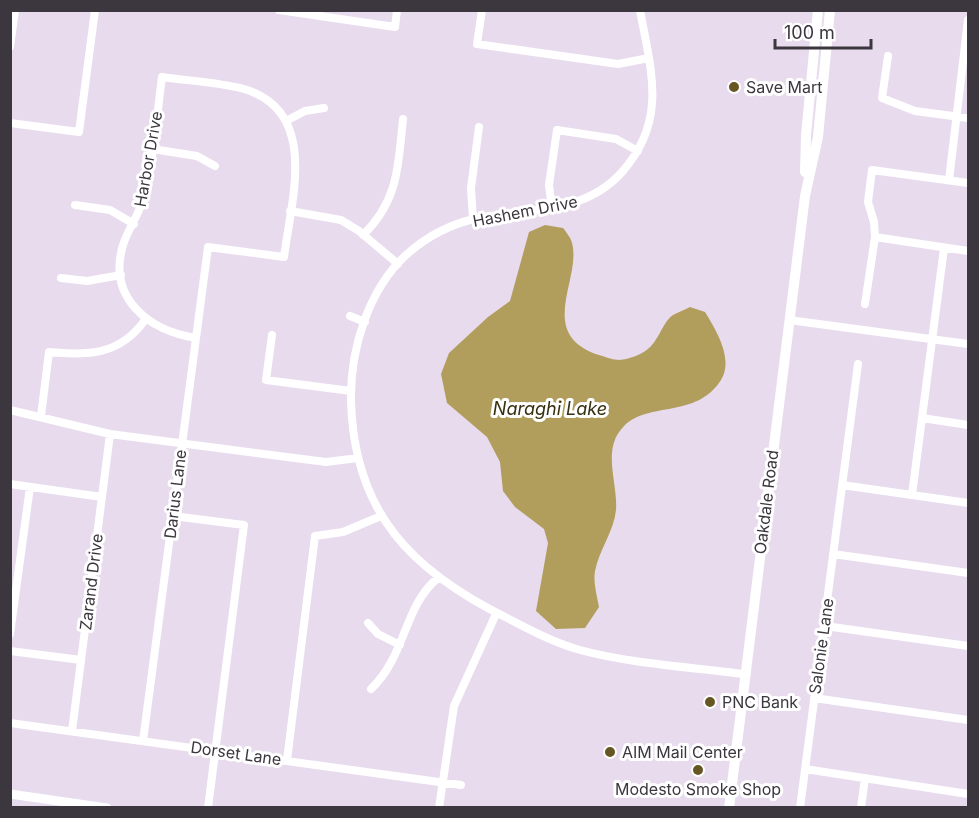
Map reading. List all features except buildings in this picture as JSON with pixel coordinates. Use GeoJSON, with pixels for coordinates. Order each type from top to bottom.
{"type":"FeatureCollection","features":[{"type":"Feature","properties":{"kind":"main road","name":"Oakdale Road"},"geometry":{"type":"LineString","coordinates":[[805,196],[806,135],[818,10]]}},
{"type":"Feature","properties":{"kind":"main road","name":"Oakdale Road"},"geometry":{"type":"LineString","coordinates":[[729,807],[743,674],[805,196],[818,137],[830,10]]}},
{"type":"Feature","properties":{"kind":"main road"},"geometry":{"type":"LineString","coordinates":[[812,64],[818,78],[815,113],[818,137]]}},
{"type":"Feature","properties":{"kind":"street"},"geometry":{"type":"LineString","coordinates":[[10,47],[15,10]]}},
{"type":"Feature","properties":{"kind":"street"},"geometry":{"type":"LineString","coordinates":[[10,123],[79,132],[95,10]]}},
{"type":"Feature","properties":{"kind":"street"},"geometry":{"type":"LineString","coordinates":[[279,10],[312,13],[394,27],[396,10]]}},
{"type":"Feature","properties":{"kind":"street"},"geometry":{"type":"LineString","coordinates":[[482,10],[477,44],[618,64],[649,58]]}},
{"type":"Feature","properties":{"kind":"street","name":"Hashem Drive"},"geometry":{"type":"LineString","coordinates":[[640,10],[654,80],[654,103],[650,124],[638,151],[607,187],[584,200],[552,209],[473,219],[434,235],[398,264],[377,293],[365,322],[355,357],[351,391],[352,427],[366,485],[391,532],[438,578],[460,594],[542,636],[580,650],[743,674]]}},
{"type":"Feature","properties":{"kind":"street"},"geometry":{"type":"LineString","coordinates":[[949,180],[969,20]]}},
{"type":"Feature","properties":{"kind":"street"},"geometry":{"type":"LineString","coordinates":[[888,56],[882,99],[915,111],[969,117]]}},
{"type":"Feature","properties":{"kind":"street","name":"Harbor Drive"},"geometry":{"type":"LineString","coordinates":[[145,320],[132,304],[121,275],[123,246],[143,201],[162,77],[245,90],[264,99],[286,121]]}},
{"type":"Feature","properties":{"kind":"street"},"geometry":{"type":"LineString","coordinates":[[324,108],[305,111],[286,121],[296,153],[290,211],[341,220],[398,264]]}},
{"type":"Feature","properties":{"kind":"street"},"geometry":{"type":"LineString","coordinates":[[363,235],[382,214],[391,197],[397,174],[403,119]]}},
{"type":"Feature","properties":{"kind":"street"},"geometry":{"type":"LineString","coordinates":[[473,219],[471,188],[478,127]]}},
{"type":"Feature","properties":{"kind":"street"},"geometry":{"type":"LineString","coordinates":[[552,209],[549,185],[557,130],[616,139],[638,151]]}},
{"type":"Feature","properties":{"kind":"street"},"geometry":{"type":"LineString","coordinates":[[152,149],[197,156],[215,166]]}},
{"type":"Feature","properties":{"kind":"street"},"geometry":{"type":"LineString","coordinates":[[865,304],[875,237],[874,222],[868,202],[872,170],[969,183]]}},
{"type":"Feature","properties":{"kind":"street"},"geometry":{"type":"LineString","coordinates":[[75,205],[110,210],[134,224]]}},
{"type":"Feature","properties":{"kind":"street","name":"Darius Lane"},"geometry":{"type":"LineString","coordinates":[[144,741],[208,247],[284,257],[290,211]]}},
{"type":"Feature","properties":{"kind":"street"},"geometry":{"type":"LineString","coordinates":[[875,237],[969,251]]}},
{"type":"Feature","properties":{"kind":"street"},"geometry":{"type":"LineString","coordinates":[[912,495],[944,248]]}},
{"type":"Feature","properties":{"kind":"street"},"geometry":{"type":"LineString","coordinates":[[61,278],[87,281],[121,275]]}},
{"type":"Feature","properties":{"kind":"street"},"geometry":{"type":"LineString","coordinates":[[350,316],[365,322]]}},
{"type":"Feature","properties":{"kind":"street"},"geometry":{"type":"LineString","coordinates":[[41,416],[49,352],[81,355],[102,352],[122,344],[145,320],[166,332],[196,338]]}},
{"type":"Feature","properties":{"kind":"street"},"geometry":{"type":"LineString","coordinates":[[789,320],[969,344]]}},
{"type":"Feature","properties":{"kind":"street"},"geometry":{"type":"LineString","coordinates":[[272,335],[266,380],[351,391]]}},
{"type":"Feature","properties":{"kind":"street","name":"Salonie Lane"},"geometry":{"type":"LineString","coordinates":[[800,807],[858,364]]}},
{"type":"Feature","properties":{"kind":"street"},"geometry":{"type":"LineString","coordinates":[[10,410],[110,434],[326,462],[358,458]]}},
{"type":"Feature","properties":{"kind":"street"},"geometry":{"type":"LineString","coordinates":[[922,418],[969,425]]}},
{"type":"Feature","properties":{"kind":"street","name":"Zarand Drive"},"geometry":{"type":"LineString","coordinates":[[72,731],[110,434]]}},
{"type":"Feature","properties":{"kind":"street"},"geometry":{"type":"LineString","coordinates":[[10,484],[102,497]]}},
{"type":"Feature","properties":{"kind":"street"},"geometry":{"type":"LineString","coordinates":[[842,485],[969,503]]}},
{"type":"Feature","properties":{"kind":"street"},"geometry":{"type":"LineString","coordinates":[[10,634],[30,487]]}},
{"type":"Feature","properties":{"kind":"street"},"geometry":{"type":"LineString","coordinates":[[172,516],[244,525],[208,807]]}},
{"type":"Feature","properties":{"kind":"street"},"geometry":{"type":"LineString","coordinates":[[287,760],[315,536],[349,530],[381,516]]}},
{"type":"Feature","properties":{"kind":"street"},"geometry":{"type":"LineString","coordinates":[[10,552],[21,554]]}},
{"type":"Feature","properties":{"kind":"street"},"geometry":{"type":"LineString","coordinates":[[833,554],[969,573]]}},
{"type":"Feature","properties":{"kind":"street"},"geometry":{"type":"LineString","coordinates":[[371,689],[386,675],[420,597],[438,578]]}},
{"type":"Feature","properties":{"kind":"street"},"geometry":{"type":"LineString","coordinates":[[440,807],[454,706],[496,614]]}},
{"type":"Feature","properties":{"kind":"street"},"geometry":{"type":"LineString","coordinates":[[368,622],[378,634],[400,645]]}},
{"type":"Feature","properties":{"kind":"street"},"geometry":{"type":"LineString","coordinates":[[825,626],[969,646]]}},
{"type":"Feature","properties":{"kind":"street"},"geometry":{"type":"LineString","coordinates":[[10,651],[81,660]]}},
{"type":"Feature","properties":{"kind":"street"},"geometry":{"type":"LineString","coordinates":[[814,698],[969,720]]}},
{"type":"Feature","properties":{"kind":"street","name":"Dorset Lane"},"geometry":{"type":"LineString","coordinates":[[10,723],[461,785]]}},
{"type":"Feature","properties":{"kind":"street"},"geometry":{"type":"LineString","coordinates":[[805,769],[969,794]]}},
{"type":"Feature","properties":{"kind":"street"},"geometry":{"type":"LineString","coordinates":[[861,807],[865,778]]}},
{"type":"Feature","properties":{"kind":"street"},"geometry":{"type":"LineString","coordinates":[[10,794],[107,807]]}},
{"type":"Feature","properties":{"kind":"water","name":"Naraghi Lake"},"geometry":{"type":"Polygon","coordinates":[[[545,225],[563,228],[571,241],[573,257],[565,305],[565,320],[569,334],[580,346],[610,359],[622,360],[638,355],[650,347],[673,315],[690,307],[705,312],[722,345],[726,363],[721,380],[711,392],[699,400],[634,418],[617,435],[612,455],[616,499],[615,518],[595,571],[599,607],[585,628],[556,629],[536,611],[548,543],[544,529],[515,507],[503,491],[500,462],[487,437],[447,403],[441,374],[449,353],[488,317],[510,301],[529,232],[545,225]]]}},
{"type":"Feature","properties":{"kind":"place","name":"Save Mart"},"geometry":{"type":"Point","coordinates":[734,87]}},
{"type":"Feature","properties":{"kind":"place","name":"PNC Bank"},"geometry":{"type":"Point","coordinates":[710,702]}},
{"type":"Feature","properties":{"kind":"place","name":"AIM Mail Center"},"geometry":{"type":"Point","coordinates":[610,752]}},
{"type":"Feature","properties":{"kind":"place","name":"Modesto Smoke Shop"},"geometry":{"type":"Point","coordinates":[698,770]}}]}
